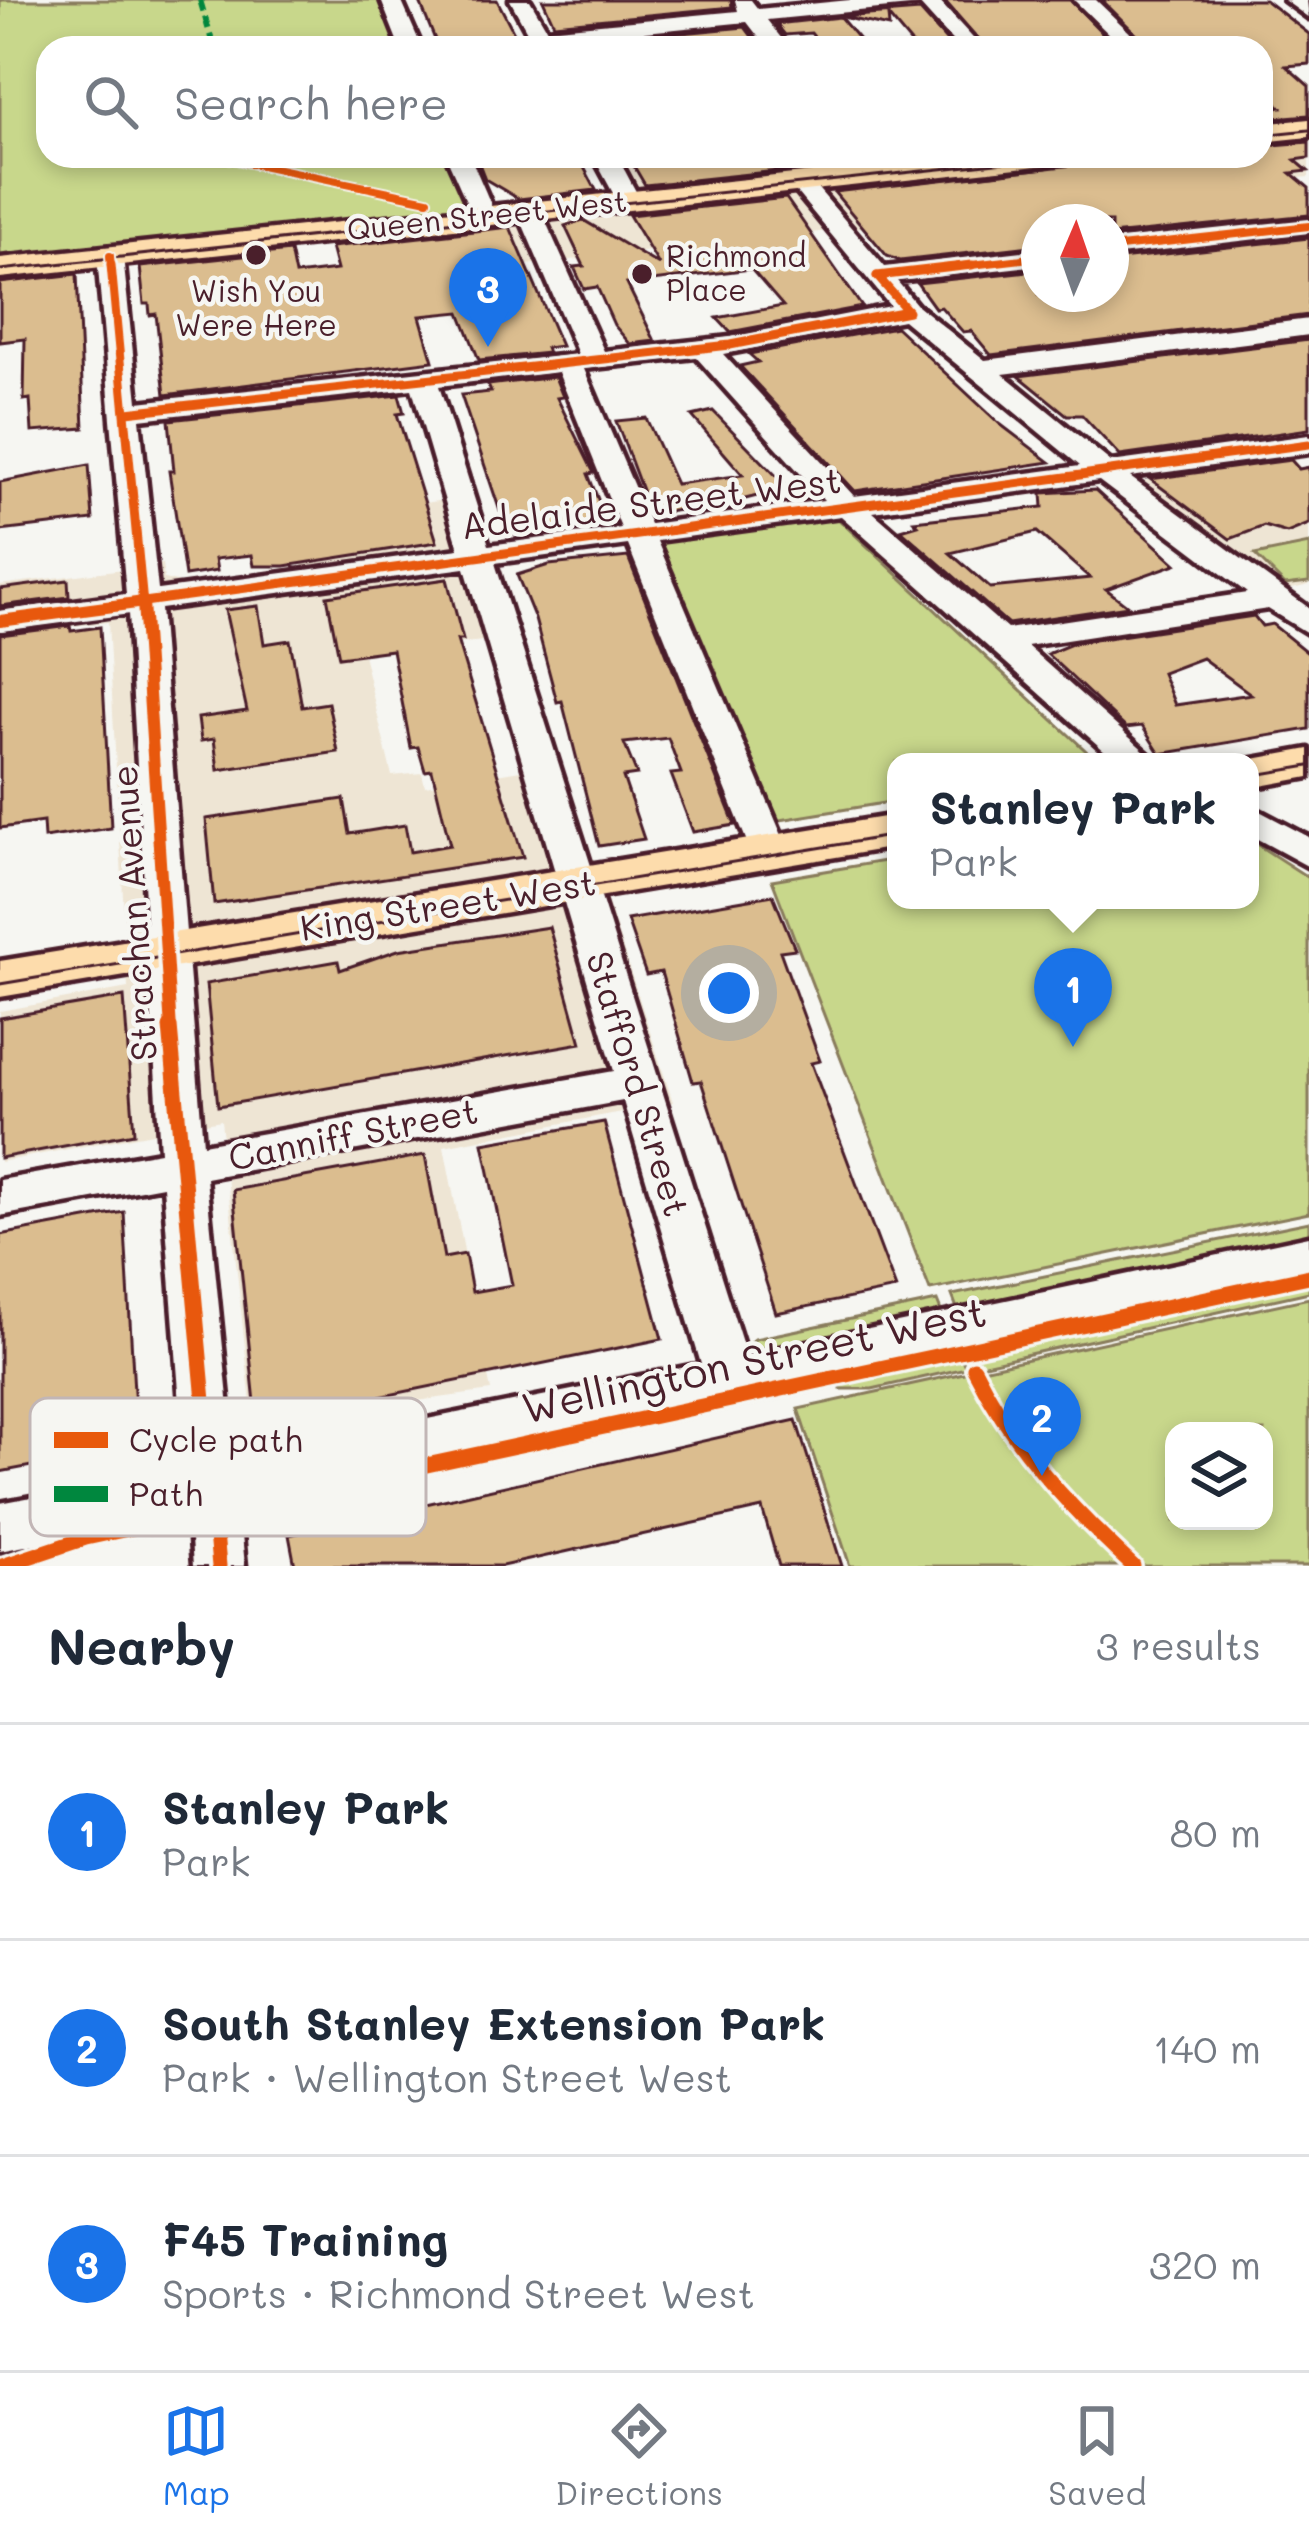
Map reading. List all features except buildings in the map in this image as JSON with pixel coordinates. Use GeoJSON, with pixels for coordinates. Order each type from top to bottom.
{"type":"FeatureCollection","features":[{"type":"Feature","properties":{"kind":"main road"},"geometry":{"type":"LineString","coordinates":[[1273,132],[1309,128]]}},
{"type":"Feature","properties":{"kind":"main road","name":"Queen Street West"},"geometry":{"type":"LineString","coordinates":[[0,268],[800,182],[855,168]]}},
{"type":"Feature","properties":{"kind":"main road"},"geometry":{"type":"LineString","coordinates":[[1259,771],[1309,763]]}},
{"type":"Feature","properties":{"kind":"main road","name":"King Street West"},"geometry":{"type":"LineString","coordinates":[[0,979],[887,832]]}},
{"type":"Feature","properties":{"kind":"street"},"geometry":{"type":"LineString","coordinates":[[391,0],[406,36]]}},
{"type":"Feature","properties":{"kind":"street"},"geometry":{"type":"LineString","coordinates":[[520,0],[541,36]]}},
{"type":"Feature","properties":{"kind":"street"},"geometry":{"type":"LineString","coordinates":[[581,36],[748,9],[914,0]]}},
{"type":"Feature","properties":{"kind":"street"},"geometry":{"type":"LineString","coordinates":[[927,0],[960,36]]}},
{"type":"Feature","properties":{"kind":"street"},"geometry":{"type":"LineString","coordinates":[[1084,0],[1122,36]]}},
{"type":"Feature","properties":{"kind":"street"},"geometry":{"type":"LineString","coordinates":[[1294,0],[1309,12]]}},
{"type":"Feature","properties":{"kind":"street"},"geometry":{"type":"LineString","coordinates":[[748,9],[769,36]]}},
{"type":"Feature","properties":{"kind":"street"},"geometry":{"type":"LineString","coordinates":[[463,168],[484,216]]}},
{"type":"Feature","properties":{"kind":"street"},"geometry":{"type":"LineString","coordinates":[[611,168],[629,201]]}},
{"type":"Feature","properties":{"kind":"street"},"geometry":{"type":"LineString","coordinates":[[800,182],[908,311],[1106,472],[1309,624]]}},
{"type":"Feature","properties":{"kind":"street"},"geometry":{"type":"LineString","coordinates":[[530,211],[640,534],[770,852]]}},
{"type":"Feature","properties":{"kind":"street"},"geometry":{"type":"LineString","coordinates":[[1129,246],[1309,226]]}},
{"type":"Feature","properties":{"kind":"street","name":"Strachan Avenue"},"geometry":{"type":"LineString","coordinates":[[110,256],[143,601],[164,952],[204,1398]]}},
{"type":"Feature","properties":{"kind":"street"},"geometry":{"type":"LineString","coordinates":[[877,276],[1021,259]]}},
{"type":"Feature","properties":{"kind":"street"},"geometry":{"type":"LineString","coordinates":[[127,412],[703,348],[908,311]]}},
{"type":"Feature","properties":{"kind":"street"},"geometry":{"type":"LineString","coordinates":[[978,369],[1309,327]]}},
{"type":"Feature","properties":{"kind":"street"},"geometry":{"type":"LineString","coordinates":[[703,348],[850,507],[1129,753]]}},
{"type":"Feature","properties":{"kind":"street","name":"Stafford Street"},"geometry":{"type":"LineString","coordinates":[[422,377],[729,1378]]}},
{"type":"Feature","properties":{"kind":"street","name":"Adelaide Street West"},"geometry":{"type":"LineString","coordinates":[[0,621],[1309,444]]}},
{"type":"Feature","properties":{"kind":"street"},"geometry":{"type":"LineString","coordinates":[[1000,640],[1271,598]]}},
{"type":"Feature","properties":{"kind":"street"},"geometry":{"type":"LineString","coordinates":[[1259,823],[1309,854]]}},
{"type":"Feature","properties":{"kind":"street","name":"Canniff Street"},"geometry":{"type":"LineString","coordinates":[[0,1198],[636,1083]]}},
{"type":"Feature","properties":{"kind":"street","name":"Wellington Street West"},"geometry":{"type":"LineString","coordinates":[[426,1441],[1309,1255]]}},
{"type":"Feature","properties":{"kind":"street","name":"Wellington Street West"},"geometry":{"type":"LineString","coordinates":[[0,1527],[30,1521]]}},
{"type":"Feature","properties":{"kind":"street","name":"Strachan Avenue"},"geometry":{"type":"LineString","coordinates":[[216,1536],[219,1566]]}},
{"type":"Feature","properties":{"kind":"shaded area"},"geometry":{"type":"Polygon","coordinates":[[[1309,83],[1309,177],[1069,204],[1021,204],[1021,209],[402,279],[389,238],[648,209],[627,168],[1273,168],[1273,87],[1309,83]]]}},
{"type":"Feature","properties":{"kind":"shaded area"},"geometry":{"type":"Polygon","coordinates":[[[1291,457],[1309,477],[1309,585],[1288,590],[1144,481],[1291,457]]]}},
{"type":"Feature","properties":{"kind":"shaded area"},"geometry":{"type":"Polygon","coordinates":[[[477,495],[520,637],[363,654],[392,776],[422,773],[425,786],[562,763],[673,1102],[444,1146],[491,1391],[426,1400],[250,1398],[221,1120],[0,1162],[0,1011],[128,988],[108,622],[0,634],[0,585],[162,564],[164,579],[181,583],[302,566],[295,523],[477,495]]]}},
{"type":"Feature","properties":{"kind":"green space"},"geometry":{"type":"Polygon","coordinates":[[[0,0],[382,0],[398,36],[36,36],[36,168],[453,168],[463,202],[452,208],[0,256],[0,0]]]}},
{"type":"Feature","properties":{"kind":"green space"},"geometry":{"type":"Polygon","coordinates":[[[837,518],[1088,753],[887,753],[887,802],[768,822],[647,543],[837,518]]]}},
{"type":"Feature","properties":{"kind":"green space"},"geometry":{"type":"Polygon","coordinates":[[[1309,544],[1309,582],[1285,585],[1255,555],[1309,544]]]}},
{"type":"Feature","properties":{"kind":"green space"},"geometry":{"type":"Polygon","coordinates":[[[1259,846],[1309,878],[1309,1213],[930,1290],[772,880],[887,861],[887,909],[1259,909],[1259,846]]]}},
{"type":"Feature","properties":{"kind":"green space"},"geometry":{"type":"Polygon","coordinates":[[[1309,1222],[1309,1238],[958,1311],[952,1295],[1309,1222]]]}},
{"type":"Feature","properties":{"kind":"green space"},"geometry":{"type":"Polygon","coordinates":[[[1309,1279],[1309,1292],[980,1365],[974,1350],[1309,1279]]]}},
{"type":"Feature","properties":{"kind":"green space"},"geometry":{"type":"Polygon","coordinates":[[[1309,1298],[1309,1566],[850,1566],[798,1409],[1309,1298]]]}},
{"type":"Feature","properties":{"kind":"green space"},"geometry":{"type":"Polygon","coordinates":[[[937,1301],[943,1316],[743,1359],[740,1351],[755,1339],[937,1301]]]}},
{"type":"Feature","properties":{"kind":"green space"},"geometry":{"type":"Polygon","coordinates":[[[959,1353],[966,1368],[872,1389],[841,1389],[841,1382],[959,1353]]]}},
{"type":"Feature","properties":{"kind":"tram line"},"geometry":{"type":"LineString","coordinates":[[1273,134],[1309,130]]}},
{"type":"Feature","properties":{"kind":"tram line"},"geometry":{"type":"LineString","coordinates":[[0,270],[950,168]]}},
{"type":"Feature","properties":{"kind":"tram line"},"geometry":{"type":"LineString","coordinates":[[1259,774],[1309,766]]}},
{"type":"Feature","properties":{"kind":"tram line"},"geometry":{"type":"LineString","coordinates":[[0,984],[887,836]]}},
{"type":"Feature","properties":{"kind":"marked path"},"geometry":{"type":"LineString","coordinates":[[200,0],[210,36]]}},
{"type":"Feature","properties":{"kind":"cycle path"},"geometry":{"type":"LineString","coordinates":[[275,168],[428,200]]}},
{"type":"Feature","properties":{"kind":"cycle path"},"geometry":{"type":"LineString","coordinates":[[1129,246],[1309,226]]}},
{"type":"Feature","properties":{"kind":"cycle path"},"geometry":{"type":"LineString","coordinates":[[110,256],[150,676],[164,957],[204,1398]]}},
{"type":"Feature","properties":{"kind":"cycle path"},"geometry":{"type":"LineString","coordinates":[[877,276],[1021,259]]}},
{"type":"Feature","properties":{"kind":"cycle path"},"geometry":{"type":"LineString","coordinates":[[127,412],[730,345],[908,311],[877,276]]}},
{"type":"Feature","properties":{"kind":"cycle path"},"geometry":{"type":"LineString","coordinates":[[0,621],[1309,444]]}},
{"type":"Feature","properties":{"kind":"cycle path"},"geometry":{"type":"LineString","coordinates":[[426,1465],[1309,1276]]}},
{"type":"Feature","properties":{"kind":"cycle path"},"geometry":{"type":"LineString","coordinates":[[974,1368],[1023,1451],[1133,1566]]}},
{"type":"Feature","properties":{"kind":"cycle path"},"geometry":{"type":"LineString","coordinates":[[2,1566],[95,1536]]}},
{"type":"Feature","properties":{"kind":"cycle path"},"geometry":{"type":"LineString","coordinates":[[216,1536],[219,1566]]}},
{"type":"Feature","properties":{"kind":"place","name":"Wish You Were Here"},"geometry":{"type":"Point","coordinates":[256,255]}},
{"type":"Feature","properties":{"kind":"place","name":"Richmond Place"},"geometry":{"type":"Point","coordinates":[642,274]}},
{"type":"Feature","properties":{"kind":"place","name":"F45 Training"},"geometry":{"type":"Point","coordinates":[488,347]}},
{"type":"Feature","properties":{"kind":"place","name":"Stanley Park"},"geometry":{"type":"Point","coordinates":[1073,1047]}},
{"type":"Feature","properties":{"kind":"place","name":"South Stanley Extension Park"},"geometry":{"type":"Point","coordinates":[1042,1476]}}]}
